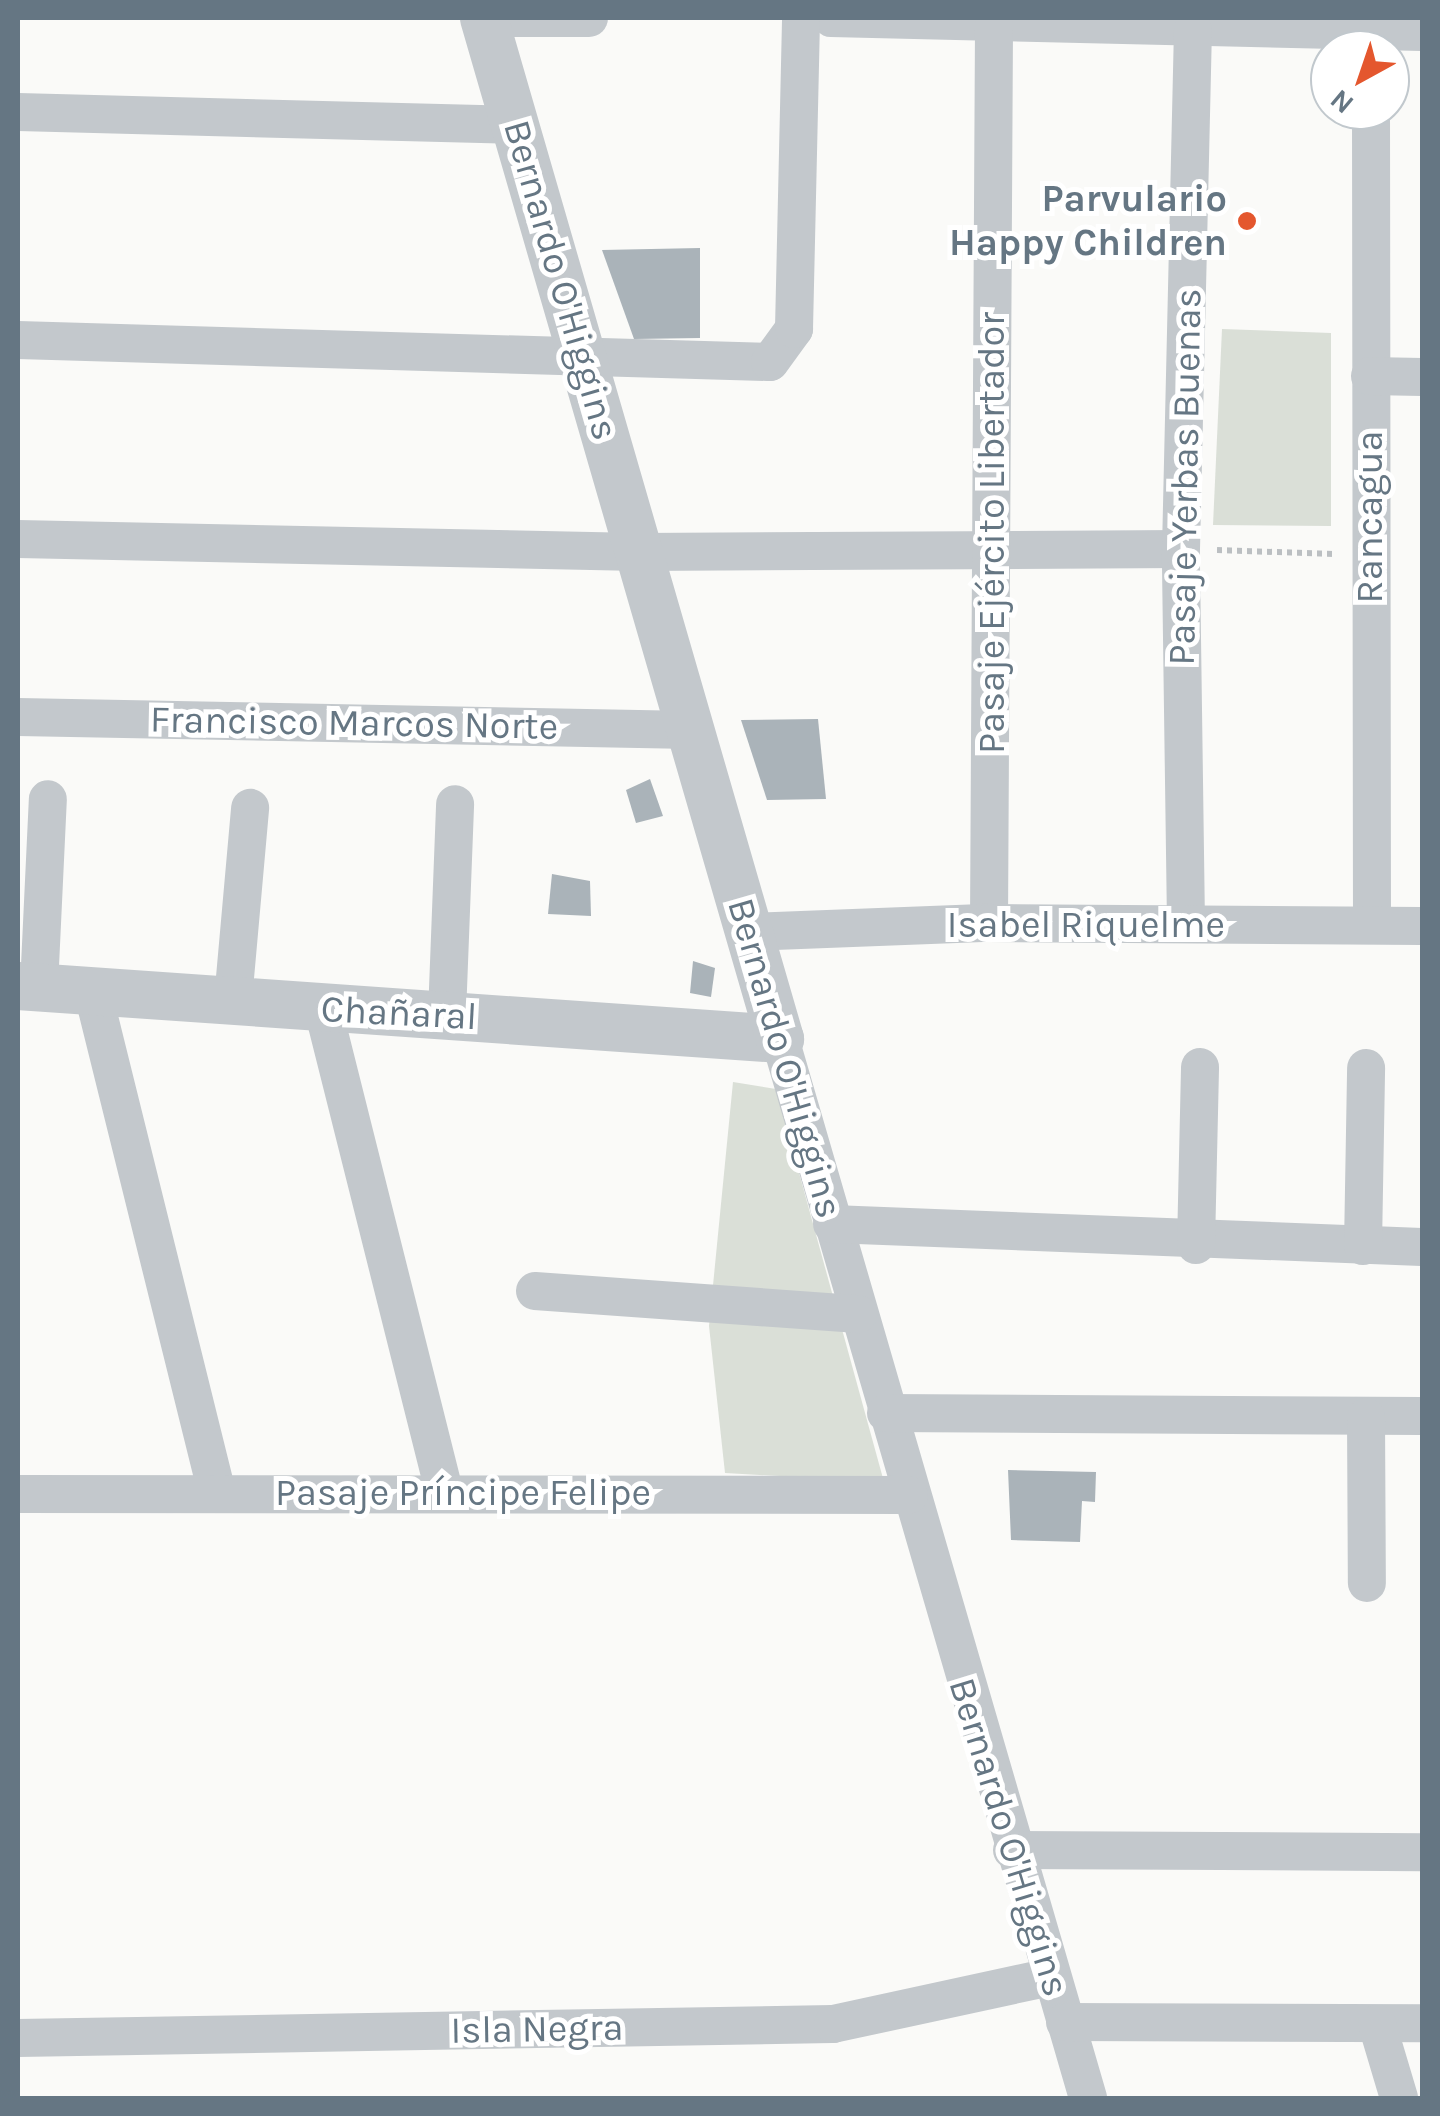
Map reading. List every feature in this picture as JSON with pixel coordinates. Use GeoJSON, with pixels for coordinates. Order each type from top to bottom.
{"type":"FeatureCollection","features":[{"type":"Feature","properties":{"kind":"street"},"geometry":{"type":"LineString","coordinates":[[484,18],[589,18]]}},
{"type":"Feature","properties":{"kind":"street","name":"Bernardo O'Higgins"},"geometry":{"type":"LineString","coordinates":[[484,18],[518,125],[1012,1850],[1088,2098]]}},
{"type":"Feature","properties":{"kind":"street"},"geometry":{"type":"LineString","coordinates":[[18,340],[770,362],[788,346],[802,18]]}},
{"type":"Feature","properties":{"kind":"street"},"geometry":{"type":"LineString","coordinates":[[831,18],[1310,37]]}},
{"type":"Feature","properties":{"kind":"street","name":"Pasaje Ejército Libertador"},"geometry":{"type":"LineString","coordinates":[[989,923],[994,24]]}},
{"type":"Feature","properties":{"kind":"street","name":"Pasaje Yerbas Buenas"},"geometry":{"type":"LineString","coordinates":[[1186,924],[1181,549],[1193,30]]}},
{"type":"Feature","properties":{"kind":"street"},"geometry":{"type":"LineString","coordinates":[[18,112],[518,125]]}},
{"type":"Feature","properties":{"kind":"street","name":"Rancagua"},"geometry":{"type":"LineString","coordinates":[[1371,130],[1372,925]]}},
{"type":"Feature","properties":{"kind":"street"},"geometry":{"type":"LineString","coordinates":[[1370,376],[1422,376]]}},
{"type":"Feature","properties":{"kind":"street"},"geometry":{"type":"LineString","coordinates":[[18,540],[639,552],[1181,549]]}},
{"type":"Feature","properties":{"kind":"street","name":"Francisco Marcos Norte"},"geometry":{"type":"LineString","coordinates":[[18,716],[691,730]]}},
{"type":"Feature","properties":{"kind":"street"},"geometry":{"type":"LineString","coordinates":[[28,986],[48,799]]}},
{"type":"Feature","properties":{"kind":"street"},"geometry":{"type":"LineString","coordinates":[[447,1015],[456,804]]}},
{"type":"Feature","properties":{"kind":"street"},"geometry":{"type":"LineString","coordinates":[[232,1000],[250,808]]}},
{"type":"Feature","properties":{"kind":"street","name":"Isabel Riquelme"},"geometry":{"type":"LineString","coordinates":[[750,932],[989,923],[1422,926]]}},
{"type":"Feature","properties":{"kind":"street","name":"Chañaral"},"geometry":{"type":"LineString","coordinates":[[28,986],[780,1039]]}},
{"type":"Feature","properties":{"kind":"street"},"geometry":{"type":"LineString","coordinates":[[92,989],[217,1492]]}},
{"type":"Feature","properties":{"kind":"street"},"geometry":{"type":"LineString","coordinates":[[323,1009],[444,1492]]}},
{"type":"Feature","properties":{"kind":"street"},"geometry":{"type":"LineString","coordinates":[[1196,1245],[1200,1068]]}},
{"type":"Feature","properties":{"kind":"street"},"geometry":{"type":"LineString","coordinates":[[1364,1246],[1366,1068]]}},
{"type":"Feature","properties":{"kind":"street"},"geometry":{"type":"LineString","coordinates":[[832,1224],[1196,1245],[1422,1247]]}},
{"type":"Feature","properties":{"kind":"street"},"geometry":{"type":"LineString","coordinates":[[535,1291],[858,1314]]}},
{"type":"Feature","properties":{"kind":"street"},"geometry":{"type":"LineString","coordinates":[[886,1413],[1422,1416]]}},
{"type":"Feature","properties":{"kind":"street"},"geometry":{"type":"LineString","coordinates":[[1366,1417],[1368,1583]]}},
{"type":"Feature","properties":{"kind":"street","name":"Pasaje Príncipe Felipe"},"geometry":{"type":"LineString","coordinates":[[18,1494],[909,1495]]}},
{"type":"Feature","properties":{"kind":"street"},"geometry":{"type":"LineString","coordinates":[[1012,1850],[1422,1852]]}},
{"type":"Feature","properties":{"kind":"street","name":"Isla Negra"},"geometry":{"type":"LineString","coordinates":[[18,2038],[833,2024],[1051,1977]]}},
{"type":"Feature","properties":{"kind":"street"},"geometry":{"type":"LineString","coordinates":[[1065,2022],[1422,2024]]}},
{"type":"Feature","properties":{"kind":"street"},"geometry":{"type":"LineString","coordinates":[[1378,2024],[1399,2098]]}},
{"type":"Feature","properties":{"kind":"path"},"geometry":{"type":"LineString","coordinates":[[1181,549],[1370,556]]}},
{"type":"Feature","properties":{"kind":"shaded area"},"geometry":{"type":"Polygon","coordinates":[[[1222,329],[1331,333],[1331,526],[1213,525],[1222,329]]]}},
{"type":"Feature","properties":{"kind":"shaded area"},"geometry":{"type":"Polygon","coordinates":[[[733,1082],[776,1089],[884,1482],[725,1473],[709,1326],[733,1082]]]}},
{"type":"Feature","properties":{"kind":"building"},"geometry":{"type":"Polygon","coordinates":[[[700,248],[700,338],[634,339],[602,250],[700,248]]]}},
{"type":"Feature","properties":{"kind":"building"},"geometry":{"type":"Polygon","coordinates":[[[818,719],[826,799],[767,800],[741,720],[818,719]]]}},
{"type":"Feature","properties":{"kind":"building"},"geometry":{"type":"Polygon","coordinates":[[[650,779],[663,816],[636,823],[626,790],[650,779]]]}},
{"type":"Feature","properties":{"kind":"building"},"geometry":{"type":"Polygon","coordinates":[[[552,874],[590,881],[591,916],[548,914],[552,874]]]}},
{"type":"Feature","properties":{"kind":"building"},"geometry":{"type":"Polygon","coordinates":[[[693,961],[715,968],[711,997],[690,993],[693,961]]]}},
{"type":"Feature","properties":{"kind":"building"},"geometry":{"type":"Polygon","coordinates":[[[1008,1470],[1096,1472],[1095,1502],[1082,1501],[1080,1542],[1011,1540],[1008,1470]]]}},
{"type":"Feature","properties":{"kind":"place","name":"Parvulario Happy Children"},"geometry":{"type":"Point","coordinates":[1247,221]}}]}
